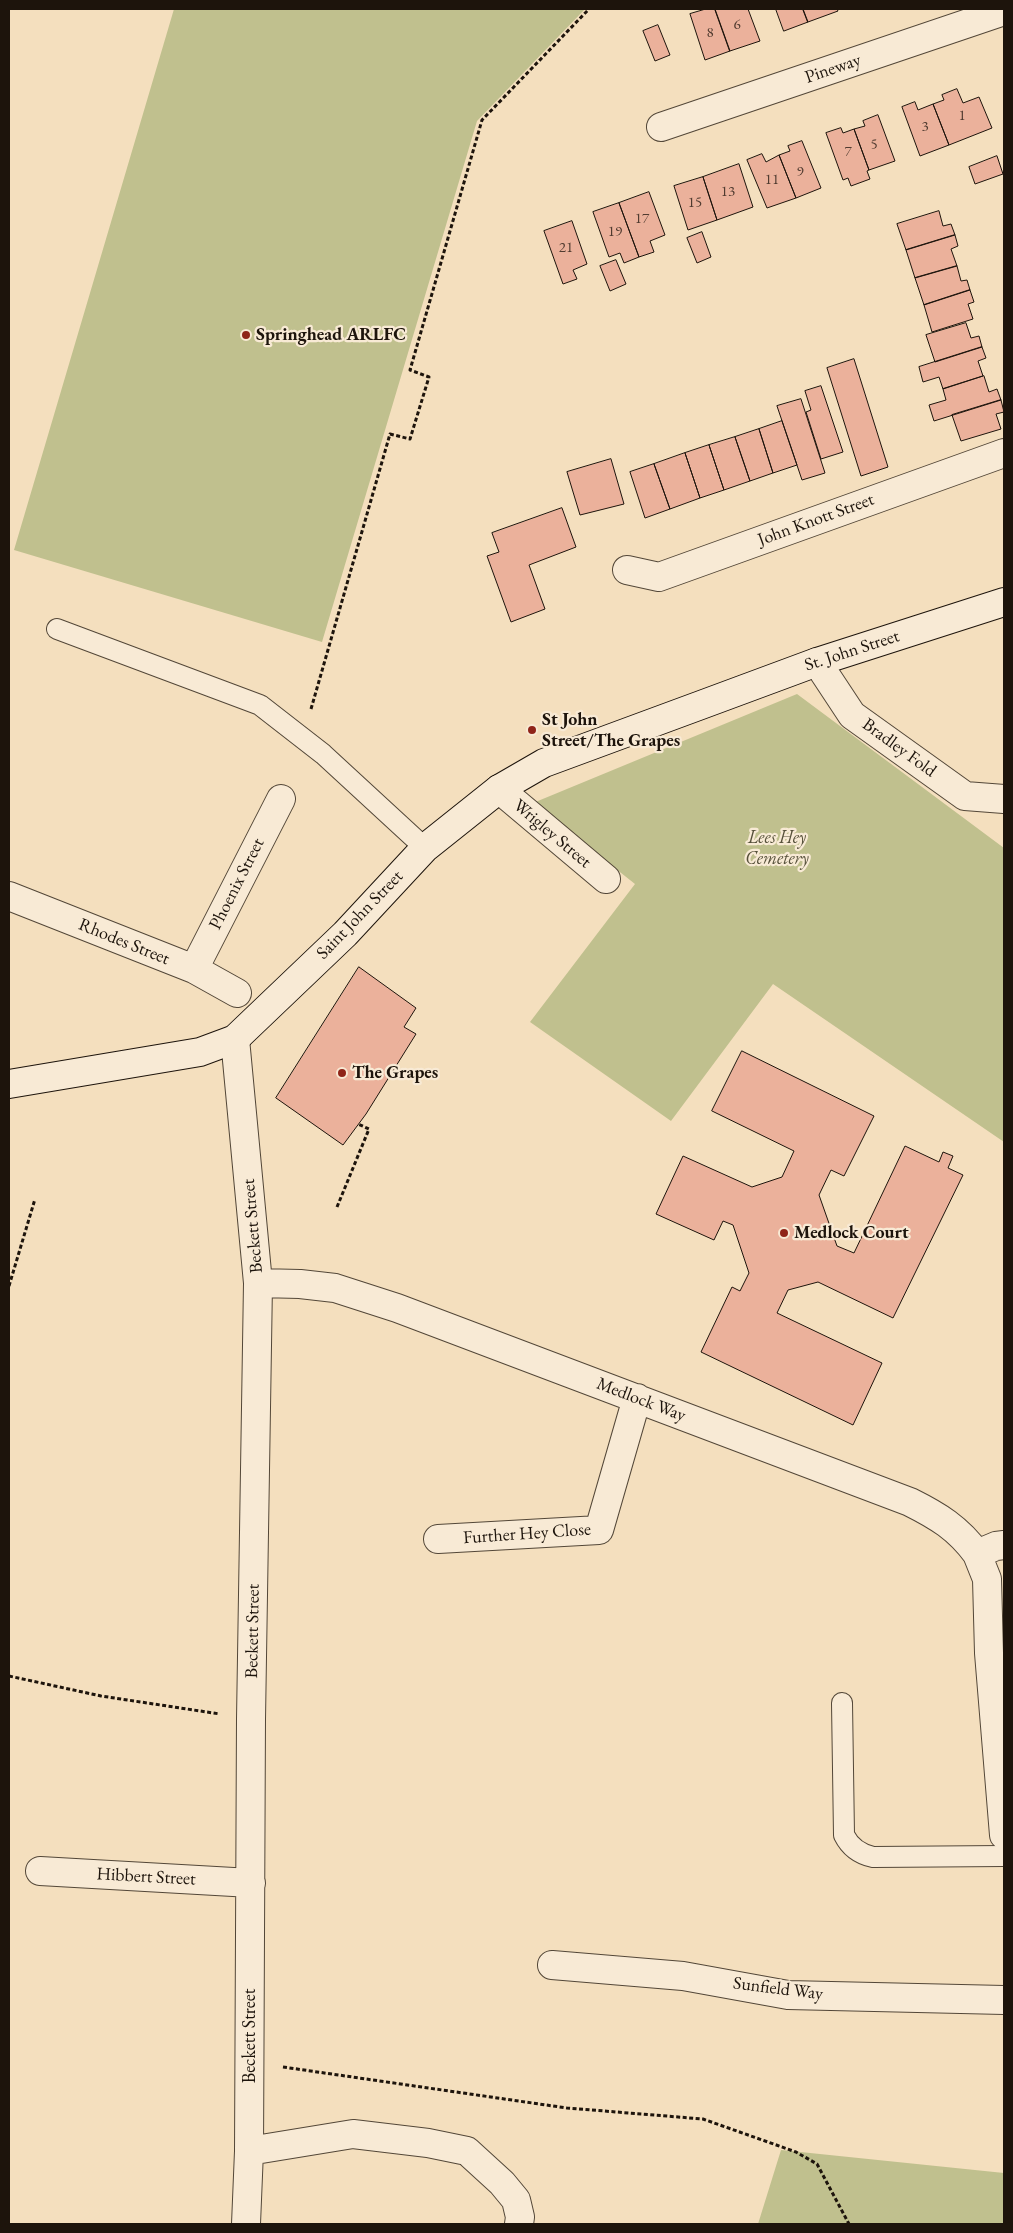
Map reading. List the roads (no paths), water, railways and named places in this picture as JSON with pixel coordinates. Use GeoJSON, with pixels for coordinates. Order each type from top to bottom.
{"type":"FeatureCollection","features":[{"type":"Feature","properties":{"kind":"street","name":"Pineway"},"geometry":{"type":"LineString","coordinates":[[661,127],[1004,11]]}},
{"type":"Feature","properties":{"kind":"street","name":"John Knott Street"},"geometry":{"type":"LineString","coordinates":[[627,570],[659,577],[1004,453]]}},
{"type":"Feature","properties":{"kind":"street","name":"St. John Street"},"geometry":{"type":"LineString","coordinates":[[701,705],[817,662],[1004,602]]}},
{"type":"Feature","properties":{"kind":"street","name":"Bradley Fold"},"geometry":{"type":"LineString","coordinates":[[817,662],[852,715],[860,721],[965,796],[1004,799]]}},
{"type":"Feature","properties":{"kind":"street","name":"Saint John Street"},"geometry":{"type":"LineString","coordinates":[[9,1084],[200,1052],[235,1039],[345,934],[425,848],[499,789],[544,764],[701,705]]}},
{"type":"Feature","properties":{"kind":"street","name":"Wrigley Street"},"geometry":{"type":"LineString","coordinates":[[499,789],[606,879]]}},
{"type":"Feature","properties":{"kind":"street","name":"Phoenix Street"},"geometry":{"type":"LineString","coordinates":[[194,969],[281,799]]}},
{"type":"Feature","properties":{"kind":"street","name":"Rhodes Street"},"geometry":{"type":"LineString","coordinates":[[9,896],[194,969],[237,993]]}},
{"type":"Feature","properties":{"kind":"street","name":"Beckett Street"},"geometry":{"type":"LineString","coordinates":[[235,1039],[258,1283],[251,1718],[250,2151],[246,2224]]}},
{"type":"Feature","properties":{"kind":"street"},"geometry":{"type":"LineString","coordinates":[[9,1079],[9,1084]]}},
{"type":"Feature","properties":{"kind":"street","name":"Medlock Way"},"geometry":{"type":"LineString","coordinates":[[258,1283],[300,1284],[335,1288],[397,1308],[910,1502],[944,1520],[964,1537],[977,1554],[987,1579],[989,1654],[1004,1836]]}},
{"type":"Feature","properties":{"kind":"street","name":"Further Hey Close"},"geometry":{"type":"LineString","coordinates":[[438,1539],[599,1530],[637,1398]]}},
{"type":"Feature","properties":{"kind":"street"},"geometry":{"type":"LineString","coordinates":[[977,1554],[996,1546],[1004,1545]]}},
{"type":"Feature","properties":{"kind":"street","name":"Hibbert Street"},"geometry":{"type":"LineString","coordinates":[[40,1872],[252,1883]]}},
{"type":"Feature","properties":{"kind":"street","name":"Sunfield Way"},"geometry":{"type":"LineString","coordinates":[[552,1965],[683,1976],[788,1995],[1004,2000]]}},
{"type":"Feature","properties":{"kind":"street"},"geometry":{"type":"LineString","coordinates":[[250,2151],[353,2134],[428,2142],[468,2151],[502,2183],[516,2200],[520,2217],[519,2224]]}},
{"type":"Feature","properties":{"kind":"lane"},"geometry":{"type":"LineString","coordinates":[[57,629],[260,705],[302,738],[425,848]]}},
{"type":"Feature","properties":{"kind":"lane"},"geometry":{"type":"LineString","coordinates":[[842,1703],[844,1835],[852,1848],[866,1856],[873,1857],[1004,1856]]}},
{"type":"Feature","properties":{"kind":"place","name":"Springhead ARLFC"},"geometry":{"type":"Point","coordinates":[246,335]}},
{"type":"Feature","properties":{"kind":"place","name":"St John Street/The Grapes"},"geometry":{"type":"Point","coordinates":[532,730]}},
{"type":"Feature","properties":{"kind":"place","name":"The Grapes"},"geometry":{"type":"Point","coordinates":[342,1073]}},
{"type":"Feature","properties":{"kind":"place","name":"Medlock Court"},"geometry":{"type":"Point","coordinates":[784,1233]}},
{"type":"Feature","properties":{"kind":"park label","name":"Lees Hey Cemetery"},"geometry":{"type":"Point","coordinates":[777,848]}}]}
